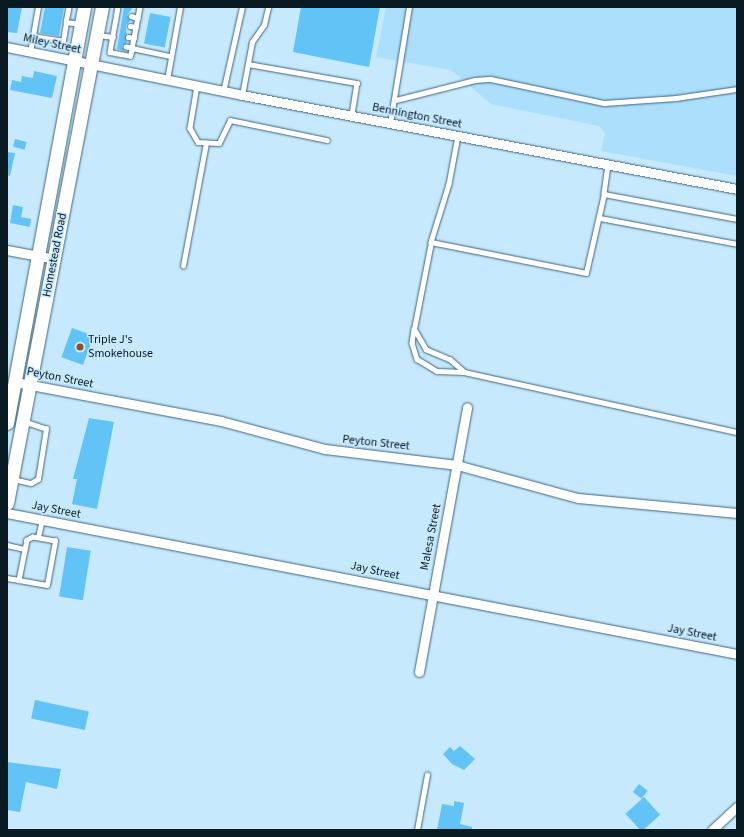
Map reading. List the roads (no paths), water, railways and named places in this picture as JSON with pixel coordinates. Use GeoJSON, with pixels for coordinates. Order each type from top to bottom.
{"type":"FeatureCollection","features":[{"type":"Feature","properties":{"kind":"main road","name":"Homestead Road"},"geometry":{"type":"LineString","coordinates":[[7,423],[84,7]]}},
{"type":"Feature","properties":{"kind":"main road","name":"Homestead Road"},"geometry":{"type":"LineString","coordinates":[[7,503],[12,479],[11,456],[22,422],[30,385],[102,7]]}},
{"type":"Feature","properties":{"kind":"street","name":"Miley Street"},"geometry":{"type":"LineString","coordinates":[[7,47],[92,65]]}},
{"type":"Feature","properties":{"kind":"street","name":"Bennington Street"},"geometry":{"type":"LineString","coordinates":[[92,65],[223,92],[737,189]]}},
{"type":"Feature","properties":{"kind":"street"},"geometry":{"type":"LineString","coordinates":[[7,250],[55,259]]}},
{"type":"Feature","properties":{"kind":"street","name":"Peyton Street"},"geometry":{"type":"LineString","coordinates":[[15,382],[221,422],[325,449],[457,465],[578,498],[737,513]]}},
{"type":"Feature","properties":{"kind":"street","name":"Malesa Street"},"geometry":{"type":"LineString","coordinates":[[418,672],[467,407]]}},
{"type":"Feature","properties":{"kind":"street","name":"Jay Street"},"geometry":{"type":"LineString","coordinates":[[7,512],[737,654]]}},
{"type":"Feature","properties":{"kind":"street"},"geometry":{"type":"LineString","coordinates":[[712,830],[737,807]]}},
{"type":"Feature","properties":{"kind":"lane"},"geometry":{"type":"LineString","coordinates":[[30,52],[38,7]]}},
{"type":"Feature","properties":{"kind":"lane"},"geometry":{"type":"LineString","coordinates":[[33,36],[63,41],[68,7]]}},
{"type":"Feature","properties":{"kind":"lane"},"geometry":{"type":"LineString","coordinates":[[118,7],[110,52],[130,56],[140,7]]}},
{"type":"Feature","properties":{"kind":"lane"},"geometry":{"type":"LineString","coordinates":[[167,80],[170,56],[180,7]]}},
{"type":"Feature","properties":{"kind":"lane"},"geometry":{"type":"LineString","coordinates":[[223,92],[242,7]]}},
{"type":"Feature","properties":{"kind":"lane"},"geometry":{"type":"LineString","coordinates":[[242,95],[252,42],[264,25],[268,7]]}},
{"type":"Feature","properties":{"kind":"lane"},"geometry":{"type":"LineString","coordinates":[[390,123],[396,100],[395,78],[409,7]]}},
{"type":"Feature","properties":{"kind":"lane"},"geometry":{"type":"LineString","coordinates":[[117,14],[123,15]]}},
{"type":"Feature","properties":{"kind":"lane"},"geometry":{"type":"LineString","coordinates":[[132,16],[138,18]]}},
{"type":"Feature","properties":{"kind":"lane"},"geometry":{"type":"LineString","coordinates":[[66,22],[81,25]]}},
{"type":"Feature","properties":{"kind":"lane"},"geometry":{"type":"LineString","coordinates":[[115,24],[121,25]]}},
{"type":"Feature","properties":{"kind":"lane"},"geometry":{"type":"LineString","coordinates":[[130,26],[136,27]]}},
{"type":"Feature","properties":{"kind":"lane"},"geometry":{"type":"LineString","coordinates":[[97,35],[119,35]]}},
{"type":"Feature","properties":{"kind":"lane"},"geometry":{"type":"LineString","coordinates":[[128,37],[134,38]]}},
{"type":"Feature","properties":{"kind":"lane"},"geometry":{"type":"LineString","coordinates":[[111,44],[117,45]]}},
{"type":"Feature","properties":{"kind":"lane"},"geometry":{"type":"LineString","coordinates":[[126,47],[170,56]]}},
{"type":"Feature","properties":{"kind":"lane"},"geometry":{"type":"LineString","coordinates":[[248,64],[357,83],[352,116]]}},
{"type":"Feature","properties":{"kind":"lane"},"geometry":{"type":"LineString","coordinates":[[396,100],[475,80],[491,79],[604,103],[676,98],[737,89]]}},
{"type":"Feature","properties":{"kind":"lane"},"geometry":{"type":"LineString","coordinates":[[197,86],[190,128],[193,137],[206,143],[219,143],[230,120],[327,140]]}},
{"type":"Feature","properties":{"kind":"lane"},"geometry":{"type":"LineString","coordinates":[[458,136],[449,184],[431,242],[414,329],[412,348],[428,368],[447,374],[464,372],[737,432]]}},
{"type":"Feature","properties":{"kind":"lane"},"geometry":{"type":"LineString","coordinates":[[183,266],[206,143]]}},
{"type":"Feature","properties":{"kind":"lane"},"geometry":{"type":"LineString","coordinates":[[431,242],[586,273],[600,218],[608,164]]}},
{"type":"Feature","properties":{"kind":"lane"},"geometry":{"type":"LineString","coordinates":[[604,194],[737,219]]}},
{"type":"Feature","properties":{"kind":"lane"},"geometry":{"type":"LineString","coordinates":[[600,218],[737,244]]}},
{"type":"Feature","properties":{"kind":"lane"},"geometry":{"type":"LineString","coordinates":[[414,329],[426,350],[450,360],[464,372]]}},
{"type":"Feature","properties":{"kind":"lane"},"geometry":{"type":"LineString","coordinates":[[12,479],[35,482],[41,464],[46,429],[22,422]]}},
{"type":"Feature","properties":{"kind":"lane"},"geometry":{"type":"LineString","coordinates":[[38,537],[42,519]]}},
{"type":"Feature","properties":{"kind":"lane"},"geometry":{"type":"LineString","coordinates":[[7,578],[47,585],[55,540],[38,537],[27,540],[19,580]]}},
{"type":"Feature","properties":{"kind":"lane"},"geometry":{"type":"LineString","coordinates":[[7,545],[25,549]]}},
{"type":"Feature","properties":{"kind":"lane"},"geometry":{"type":"LineString","coordinates":[[417,830],[427,775]]}},
{"type":"Feature","properties":{"kind":"place","name":"Triple J's Smokehouse"},"geometry":{"type":"Point","coordinates":[80,347]}}]}
